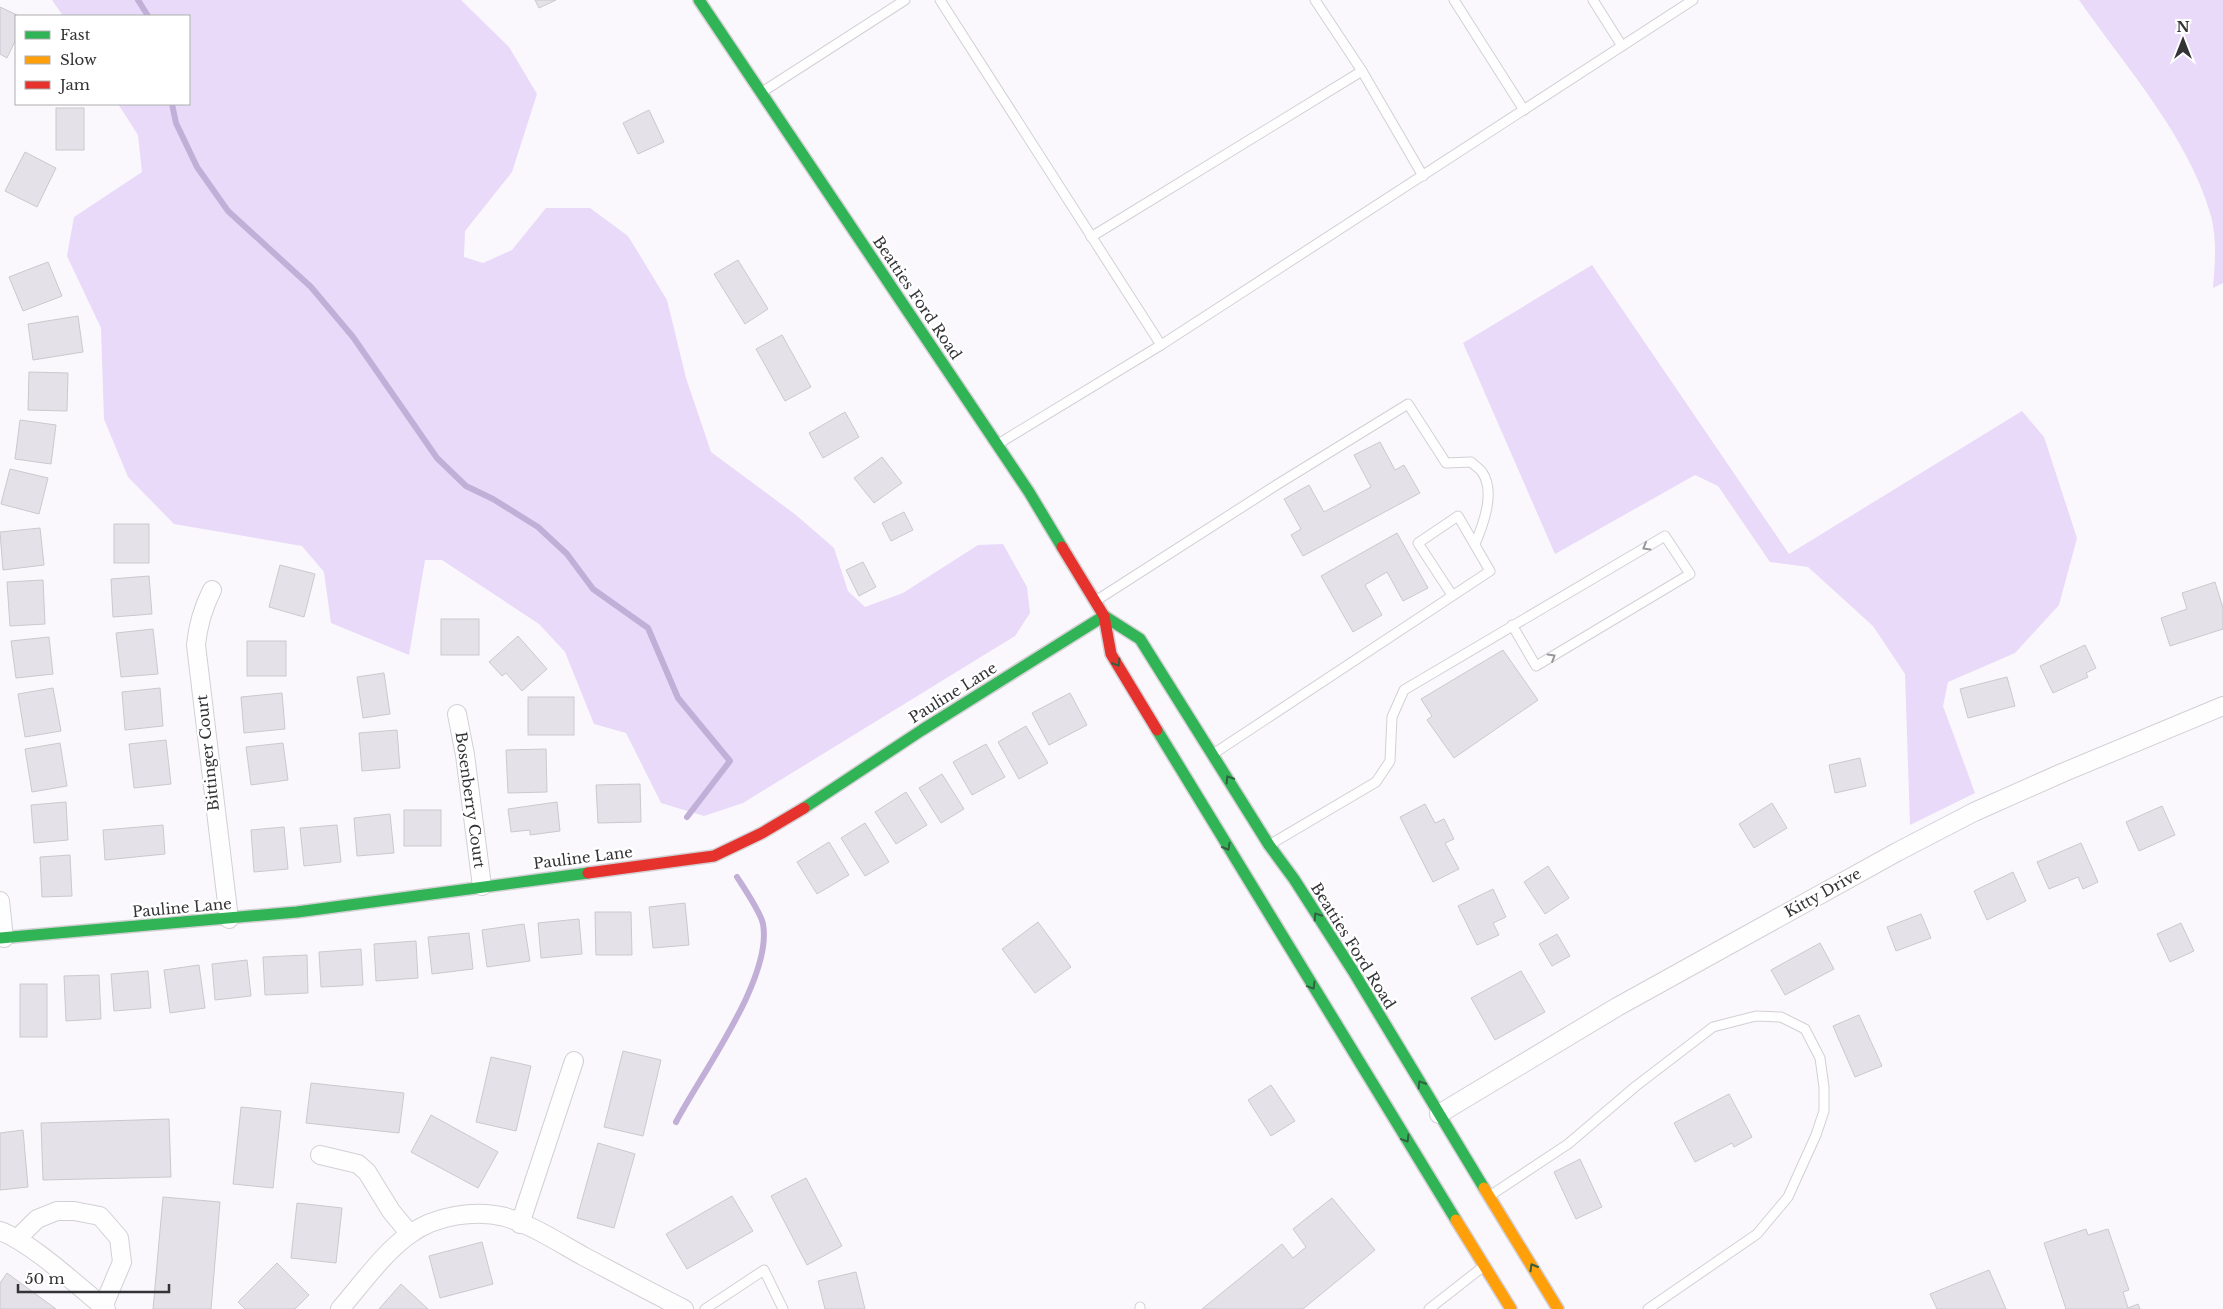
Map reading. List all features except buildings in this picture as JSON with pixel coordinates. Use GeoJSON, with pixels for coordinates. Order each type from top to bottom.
{"type":"FeatureCollection","features":[{"type":"Feature","properties":{"kind":"main road","name":"Beatties Ford Road"},"geometry":{"type":"LineString","coordinates":[[699,0],[998,444],[1104,616],[1111,654],[1339,1031],[1511,1309]]}},
{"type":"Feature","properties":{"kind":"main road","name":"Beatties Ford Road"},"geometry":{"type":"LineString","coordinates":[[1104,616],[1140,639],[1269,845],[1294,879],[1353,971],[1558,1309]]}},
{"type":"Feature","properties":{"kind":"main road","name":"Pauline Lane"},"geometry":{"type":"LineString","coordinates":[[2,938],[229,919],[714,856],[744,844],[1104,616]]}},
{"type":"Feature","properties":{"kind":"street","name":"Bittinger Court"},"geometry":{"type":"LineString","coordinates":[[212,590],[202,609],[196,645],[229,919]]}},
{"type":"Feature","properties":{"kind":"street","name":"Kitty Drive"},"geometry":{"type":"LineString","coordinates":[[1439,1114],[1618,1008],[1957,821],[2062,773],[2223,706]]}},
{"type":"Feature","properties":{"kind":"street","name":"Bosenberry Court"},"geometry":{"type":"LineString","coordinates":[[458,714],[482,886]]}},
{"type":"Feature","properties":{"kind":"street"},"geometry":{"type":"LineString","coordinates":[[0,901],[2,938]]}},
{"type":"Feature","properties":{"kind":"street"},"geometry":{"type":"LineString","coordinates":[[520,1224],[574,1061]]}},
{"type":"Feature","properties":{"kind":"street"},"geometry":{"type":"LineString","coordinates":[[320,1155],[358,1164],[367,1172],[391,1210],[410,1234]]}},
{"type":"Feature","properties":{"kind":"street"},"geometry":{"type":"LineString","coordinates":[[0,1231],[16,1239],[105,1308],[122,1262],[119,1238],[100,1216],[74,1211],[57,1211],[37,1219],[16,1239]]}},
{"type":"Feature","properties":{"kind":"street"},"geometry":{"type":"LineString","coordinates":[[340,1309],[393,1248],[410,1234],[432,1223],[456,1216],[480,1214],[505,1217],[541,1233],[684,1309]]}},
{"type":"Feature","properties":{"kind":"lane"},"geometry":{"type":"LineString","coordinates":[[761,93],[905,0]]}},
{"type":"Feature","properties":{"kind":"lane"},"geometry":{"type":"LineString","coordinates":[[940,0],[1161,345]]}},
{"type":"Feature","properties":{"kind":"lane"},"geometry":{"type":"LineString","coordinates":[[1315,0],[1362,71],[1423,176]]}},
{"type":"Feature","properties":{"kind":"lane"},"geometry":{"type":"LineString","coordinates":[[1454,0],[1524,110]]}},
{"type":"Feature","properties":{"kind":"lane"},"geometry":{"type":"LineString","coordinates":[[1593,0],[1622,46]]}},
{"type":"Feature","properties":{"kind":"lane"},"geometry":{"type":"LineString","coordinates":[[998,444],[1161,345],[1693,0]]}},
{"type":"Feature","properties":{"kind":"lane"},"geometry":{"type":"LineString","coordinates":[[1091,237],[1362,71]]}},
{"type":"Feature","properties":{"kind":"lane"},"geometry":{"type":"LineString","coordinates":[[1095,601],[1278,484],[1408,404],[1446,463],[1471,462],[1483,474],[1487,491],[1486,516],[1475,544]]}},
{"type":"Feature","properties":{"kind":"lane"},"geometry":{"type":"LineString","coordinates":[[1213,754],[1490,571],[1458,516],[1418,543],[1452,595]]}},
{"type":"Feature","properties":{"kind":"lane"},"geometry":{"type":"LineString","coordinates":[[1269,845],[1376,782],[1390,761],[1392,717],[1404,690],[1512,625],[1664,536],[1690,574],[1536,666],[1512,625]]}},
{"type":"Feature","properties":{"kind":"lane"},"geometry":{"type":"LineString","coordinates":[[1490,1195],[1568,1144],[1636,1086],[1713,1027],[1756,1016],[1781,1017],[1805,1029],[1820,1058],[1824,1087],[1824,1111],[1816,1135],[1788,1197],[1757,1234],[1648,1309]]}},
{"type":"Feature","properties":{"kind":"lane"},"geometry":{"type":"LineString","coordinates":[[1429,1309],[1484,1266]]}},
{"type":"Feature","properties":{"kind":"lane"},"geometry":{"type":"LineString","coordinates":[[706,1309],[764,1270],[783,1309]]}},
{"type":"Feature","properties":{"kind":"shaded area"},"geometry":{"type":"Polygon","coordinates":[[[52,0],[461,0],[509,47],[537,94],[512,172],[465,231],[464,257],[483,263],[512,250],[546,208],[590,208],[628,236],[667,300],[686,378],[711,452],[796,515],[834,548],[848,591],[865,607],[903,593],[978,545],[1003,544],[1027,587],[1030,613],[1015,636],[743,803],[704,816],[661,803],[626,733],[594,724],[565,652],[539,624],[442,560],[425,560],[409,655],[331,623],[324,572],[302,546],[174,524],[128,477],[104,419],[101,328],[67,256],[74,217],[142,172],[138,135],[119,105],[190,105],[190,15],[62,15],[52,0]]]}},
{"type":"Feature","properties":{"kind":"shaded area"},"geometry":{"type":"Polygon","coordinates":[[[2079,0],[2223,0],[2223,283],[2213,288],[2215,243],[2211,216],[2188,158],[2154,103],[2079,0]]]}},
{"type":"Feature","properties":{"kind":"shaded area"},"geometry":{"type":"Polygon","coordinates":[[[1592,265],[1789,554],[2022,411],[2044,437],[2077,538],[2059,605],[2015,653],[1948,682],[1943,706],[1975,793],[1910,825],[1905,674],[1873,626],[1808,567],[1770,562],[1718,486],[1695,475],[1555,554],[1463,343],[1592,265]]]}},
{"type":"Feature","properties":{"kind":"waterway"},"geometry":{"type":"LineString","coordinates":[[138,0],[147,15]]}},
{"type":"Feature","properties":{"kind":"waterway"},"geometry":{"type":"LineString","coordinates":[[172,105],[176,123],[197,167],[228,211],[311,287],[353,337],[437,458],[466,486],[493,499],[538,527],[567,554],[593,589],[648,628],[678,698],[730,761],[687,817]]}},
{"type":"Feature","properties":{"kind":"waterway"},"geometry":{"type":"LineString","coordinates":[[676,1122],[733,1025],[757,971],[763,946],[762,919],[737,877]]}},
{"type":"Feature","properties":{"kind":"traffic: fast"},"geometry":{"type":"LineString","coordinates":[[699,0],[1029,492],[1062,547]]}},
{"type":"Feature","properties":{"kind":"traffic: fast"},"geometry":{"type":"LineString","coordinates":[[1104,616],[1140,639],[1269,845],[1294,879],[1353,971],[1484,1188]]}},
{"type":"Feature","properties":{"kind":"traffic: fast"},"geometry":{"type":"LineString","coordinates":[[804,808],[922,730],[1104,616]]}},
{"type":"Feature","properties":{"kind":"traffic: fast"},"geometry":{"type":"LineString","coordinates":[[1157,730],[1456,1220]]}},
{"type":"Feature","properties":{"kind":"traffic: fast"},"geometry":{"type":"LineString","coordinates":[[0,938],[297,912],[588,873]]}},
{"type":"Feature","properties":{"kind":"traffic: slow"},"geometry":{"type":"LineString","coordinates":[[1484,1188],[1558,1309]]}},
{"type":"Feature","properties":{"kind":"traffic: slow"},"geometry":{"type":"LineString","coordinates":[[1456,1220],[1511,1309]]}},
{"type":"Feature","properties":{"kind":"traffic: jam"},"geometry":{"type":"LineString","coordinates":[[1062,547],[1104,616],[1111,654],[1157,730]]}},
{"type":"Feature","properties":{"kind":"traffic: jam"},"geometry":{"type":"LineString","coordinates":[[588,873],[714,856],[762,833],[804,808]]}}]}
